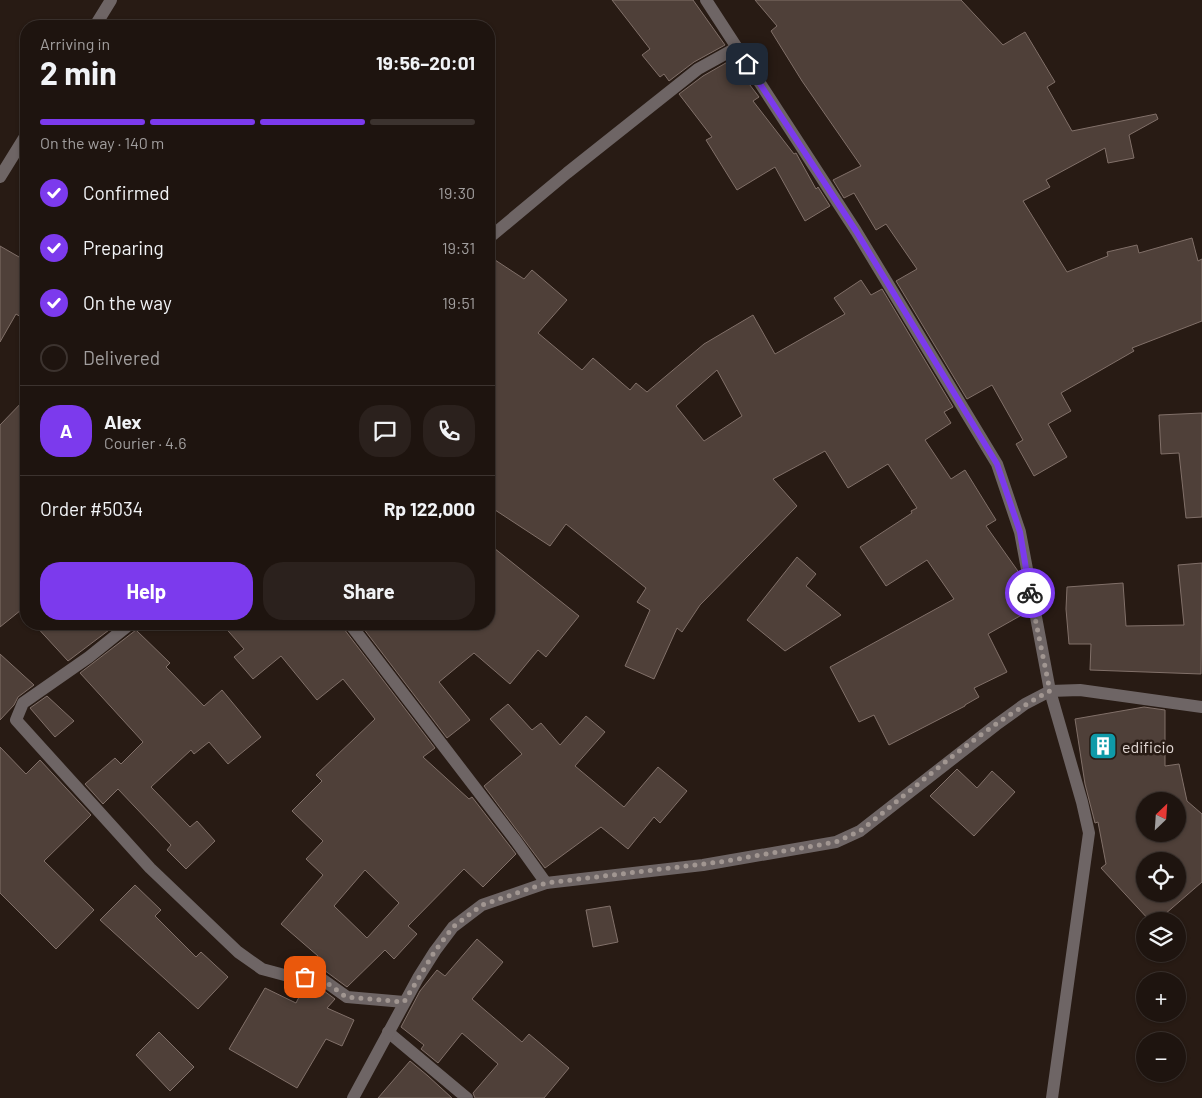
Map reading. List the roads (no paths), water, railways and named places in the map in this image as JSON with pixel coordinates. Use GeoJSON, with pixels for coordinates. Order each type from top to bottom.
{"type":"FeatureCollection","features":[{"type":"Feature","properties":{"kind":"street"},"geometry":{"type":"LineString","coordinates":[[99,20],[111,0]]}},
{"type":"Feature","properties":{"kind":"street"},"geometry":{"type":"LineString","coordinates":[[706,0],[856,231],[997,464],[1020,532],[1050,691],[1089,833],[1052,1098]]}},
{"type":"Feature","properties":{"kind":"street"},"geometry":{"type":"LineString","coordinates":[[495,233],[698,69],[736,48]]}},
{"type":"Feature","properties":{"kind":"street"},"geometry":{"type":"LineString","coordinates":[[0,177],[20,145]]}},
{"type":"Feature","properties":{"kind":"street"},"geometry":{"type":"LineString","coordinates":[[122,630],[23,703],[16,720],[150,868],[238,952],[262,969],[292,977],[318,976],[346,997],[404,1002]]}},
{"type":"Feature","properties":{"kind":"street"},"geometry":{"type":"LineString","coordinates":[[355,630],[546,883]]}},
{"type":"Feature","properties":{"kind":"street"},"geometry":{"type":"LineString","coordinates":[[353,1098],[404,1002],[431,958],[453,927],[482,905],[546,883],[702,865],[836,842],[860,831],[996,725],[1025,704],[1050,691],[1080,690],[1202,707]]}},
{"type":"Feature","properties":{"kind":"street"},"geometry":{"type":"LineString","coordinates":[[388,1032],[467,1098]]}},
{"type":"Feature","properties":{"kind":"place","name":"edificio"},"geometry":{"type":"Point","coordinates":[1103,746]}}]}
